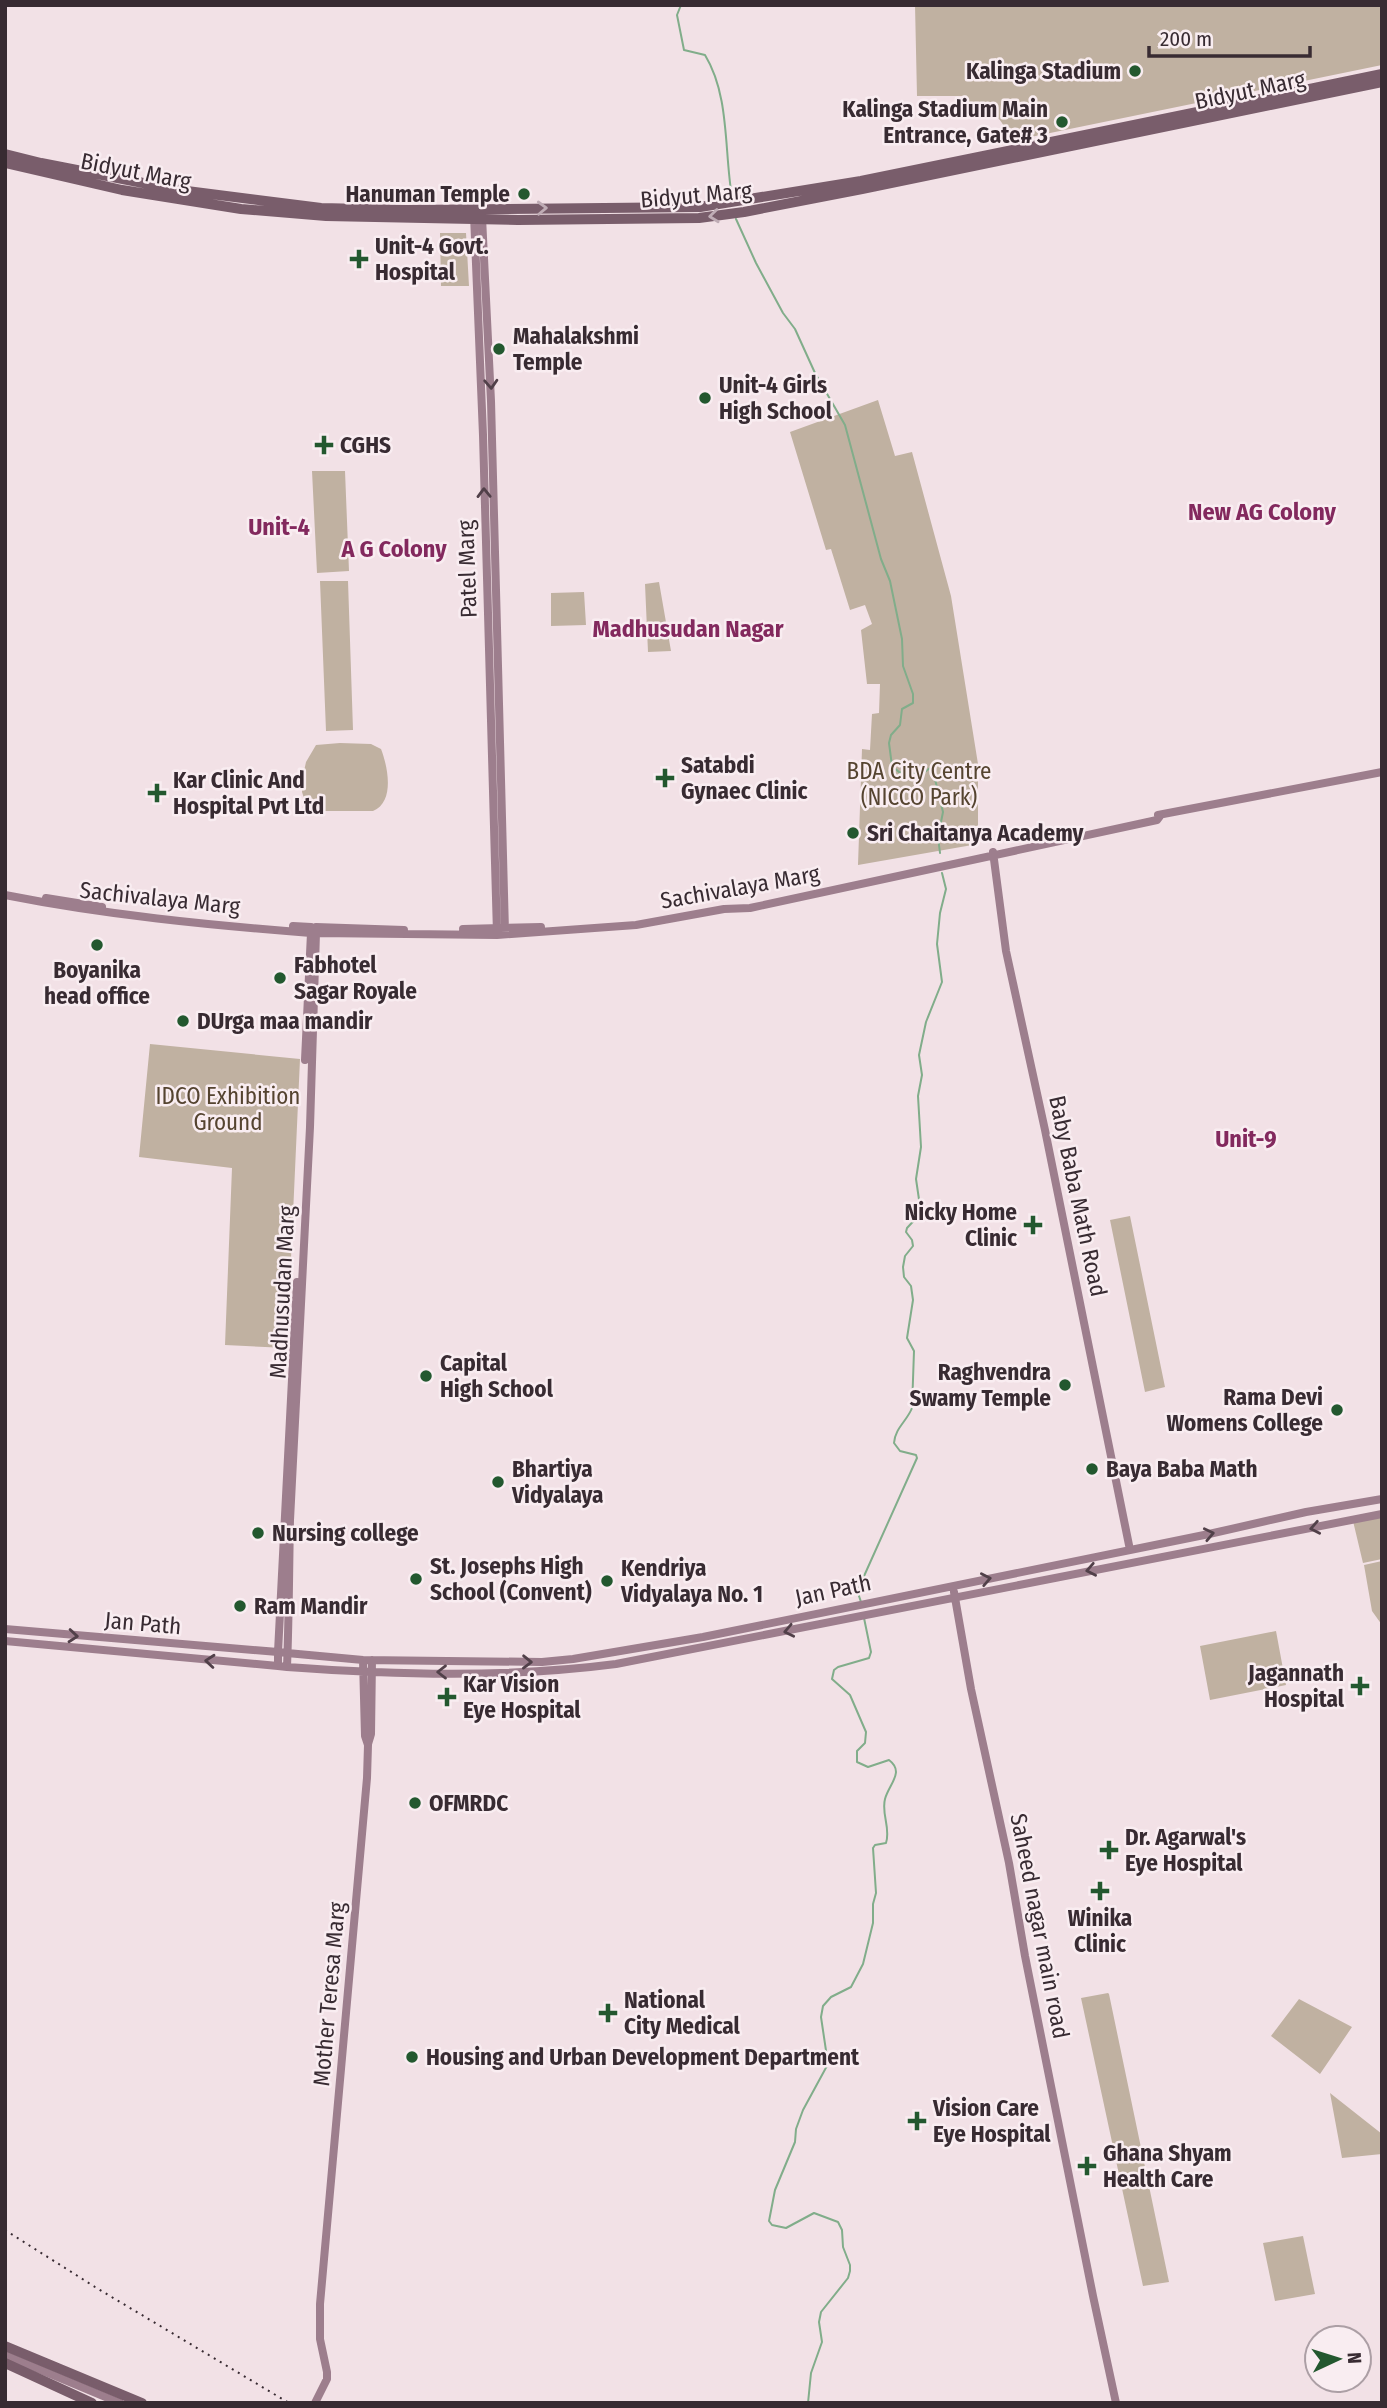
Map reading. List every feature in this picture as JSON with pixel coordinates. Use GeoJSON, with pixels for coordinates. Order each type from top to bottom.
{"type":"FeatureCollection","features":[{"type":"Feature","properties":{"kind":"main road","name":"Bidyut Marg"},"geometry":{"type":"LineString","coordinates":[[5,163],[123,185],[321,208],[478,214],[700,208],[920,169],[1382,74]]}},
{"type":"Feature","properties":{"kind":"main road","name":"Bidyut Marg"},"geometry":{"type":"LineString","coordinates":[[478,214],[518,220],[666,219],[744,212],[1382,82]]}},
{"type":"Feature","properties":{"kind":"main road","name":"Bidyut Marg"},"geometry":{"type":"LineString","coordinates":[[5,154],[123,185]]}},
{"type":"Feature","properties":{"kind":"main road","name":"Patel Marg"},"geometry":{"type":"LineString","coordinates":[[478,214],[491,401],[501,931]]}},
{"type":"Feature","properties":{"kind":"main road","name":"Sachivalaya Marg"},"geometry":{"type":"LineString","coordinates":[[5,892],[166,915],[313,930],[501,931],[596,925],[765,900],[1156,814],[1160,816],[1382,772]]}},
{"type":"Feature","properties":{"kind":"main road","name":"Baby Baba Math Road"},"geometry":{"type":"LineString","coordinates":[[993,852],[1009,962],[1130,1550]]}},
{"type":"Feature","properties":{"kind":"main road","name":"Madhusudan Marg"},"geometry":{"type":"LineString","coordinates":[[282,1667],[310,1127],[313,930]]}},
{"type":"Feature","properties":{"kind":"main road","name":"Jan Path"},"geometry":{"type":"LineString","coordinates":[[5,1629],[367,1660],[542,1662],[703,1637],[1307,1512],[1382,1499]]}},
{"type":"Feature","properties":{"kind":"main road","name":"Jan Path"},"geometry":{"type":"LineString","coordinates":[[5,1641],[368,1673],[569,1670],[716,1646],[871,1613],[1382,1514]]}},
{"type":"Feature","properties":{"kind":"main road","name":"Saheed nagar main road"},"geometry":{"type":"LineString","coordinates":[[953,1585],[971,1689],[1009,1863],[1116,2403]]}},
{"type":"Feature","properties":{"kind":"main road","name":"Mother Teresa Marg"},"geometry":{"type":"LineString","coordinates":[[315,2403],[327,2379],[320,2339],[324,2246],[332,2189],[371,1734],[367,1660]]}},
{"type":"Feature","properties":{"kind":"main road"},"geometry":{"type":"LineString","coordinates":[[5,2346],[142,2403]]}},
{"type":"Feature","properties":{"kind":"main road"},"geometry":{"type":"LineString","coordinates":[[5,2355],[120,2403]]}},
{"type":"Feature","properties":{"kind":"main road"},"geometry":{"type":"LineString","coordinates":[[5,2363],[92,2403]]}},
{"type":"Feature","properties":{"kind":"green space","name":"Kalinga Stadium"},"geometry":{"type":"Polygon","coordinates":[[[915,5],[1382,5],[1382,65],[1011,141],[996,116],[970,104],[966,96],[917,96],[915,5]]]}},
{"type":"Feature","properties":{"kind":"green space"},"geometry":{"type":"Polygon","coordinates":[[[440,233],[466,233],[469,286],[441,286],[440,233]]]}},
{"type":"Feature","properties":{"kind":"green space","name":"BDA City Centre (NICCO Park)"},"geometry":{"type":"Polygon","coordinates":[[[878,400],[895,456],[912,452],[951,596],[978,764],[978,844],[858,865],[862,749],[870,750],[872,714],[879,713],[880,684],[867,684],[861,630],[872,624],[865,605],[850,610],[831,549],[826,550],[790,432],[878,400]]]}},
{"type":"Feature","properties":{"kind":"green space"},"geometry":{"type":"Polygon","coordinates":[[[312,471],[345,471],[349,571],[317,573],[312,471]]]}},
{"type":"Feature","properties":{"kind":"green space"},"geometry":{"type":"Polygon","coordinates":[[[320,581],[348,581],[353,730],[326,731],[320,581]]]}},
{"type":"Feature","properties":{"kind":"green space"},"geometry":{"type":"Polygon","coordinates":[[[659,582],[671,651],[648,652],[645,584],[659,582]]]}},
{"type":"Feature","properties":{"kind":"green space"},"geometry":{"type":"Polygon","coordinates":[[[584,592],[586,625],[551,626],[551,593],[584,592]]]}},
{"type":"Feature","properties":{"kind":"green space"},"geometry":{"type":"Polygon","coordinates":[[[371,744],[381,749],[386,765],[387,792],[385,800],[373,811],[308,811],[302,792],[306,762],[316,745],[371,744]]]}},
{"type":"Feature","properties":{"kind":"green space","name":"IDCO Exhibition Ground"},"geometry":{"type":"Polygon","coordinates":[[[150,1044],[300,1059],[287,1348],[225,1345],[232,1168],[139,1157],[150,1044]]]}},
{"type":"Feature","properties":{"kind":"green space"},"geometry":{"type":"Polygon","coordinates":[[[1130,1216],[1165,1387],[1145,1392],[1110,1220],[1130,1216]]]}},
{"type":"Feature","properties":{"kind":"green space"},"geometry":{"type":"Polygon","coordinates":[[[1382,1514],[1382,1559],[1363,1563],[1353,1521],[1382,1514]]]}},
{"type":"Feature","properties":{"kind":"green space"},"geometry":{"type":"Polygon","coordinates":[[[1382,1561],[1382,1625],[1372,1611],[1364,1565],[1382,1561]]]}},
{"type":"Feature","properties":{"kind":"green space"},"geometry":{"type":"Polygon","coordinates":[[[1276,1631],[1286,1685],[1210,1700],[1200,1646],[1276,1631]]]}},
{"type":"Feature","properties":{"kind":"green space"},"geometry":{"type":"Polygon","coordinates":[[[1108,1993],[1169,2282],[1143,2286],[1081,1998],[1108,1993]]]}},
{"type":"Feature","properties":{"kind":"green space"},"geometry":{"type":"Polygon","coordinates":[[[1299,1999],[1352,2027],[1320,2074],[1271,2036],[1299,1999]]]}},
{"type":"Feature","properties":{"kind":"green space"},"geometry":{"type":"Polygon","coordinates":[[[1330,2093],[1382,2134],[1382,2154],[1342,2158],[1330,2093]]]}},
{"type":"Feature","properties":{"kind":"green space"},"geometry":{"type":"Polygon","coordinates":[[[1303,2236],[1315,2294],[1275,2301],[1263,2243],[1303,2236]]]}},
{"type":"Feature","properties":{"kind":"waterway"},"geometry":{"type":"LineString","coordinates":[[681,5],[677,15],[684,50],[705,55],[719,88],[732,197]]}},
{"type":"Feature","properties":{"kind":"waterway"},"geometry":{"type":"LineString","coordinates":[[736,219],[756,263],[783,313],[795,329],[815,373],[845,425],[881,559],[890,581],[902,639],[903,666],[913,694],[913,703],[902,709],[900,725],[891,735],[889,743],[892,766],[899,772],[922,774],[930,768],[933,771],[943,812],[938,837],[940,853]]}},
{"type":"Feature","properties":{"kind":"waterway"},"geometry":{"type":"LineString","coordinates":[[861,1602],[858,1593],[860,1585],[917,1458],[916,1455],[900,1451],[894,1443],[912,1408],[914,1351],[907,1338],[913,1300],[911,1286],[904,1277],[903,1267],[905,1256],[913,1246],[906,1232],[907,1228],[921,1213],[916,1179],[921,1147],[918,1096],[922,1075],[919,1055],[926,1022],[942,982],[937,944],[946,889],[942,873]]}},
{"type":"Feature","properties":{"kind":"waterway"},"geometry":{"type":"LineString","coordinates":[[808,2403],[811,2373],[822,2342],[819,2322],[821,2312],[848,2278],[850,2265],[838,2222],[814,2213],[786,2228],[772,2225],[769,2221],[775,2190],[795,2142],[796,2129],[803,2110],[828,2064],[821,2017],[823,2006],[831,1997],[851,1987],[863,1964],[873,1923],[876,1893],[873,1848],[886,1843],[887,1837],[884,1805],[896,1769],[889,1760],[868,1767],[857,1762],[857,1751],[865,1743],[866,1732],[850,1695],[832,1679],[834,1670],[838,1667],[869,1658],[871,1652],[864,1618]]}},
{"type":"Feature","properties":{"kind":"railway"},"geometry":{"type":"LineString","coordinates":[[5,2230],[289,2403]]}},
{"type":"Feature","properties":{"kind":"place","name":"Kalinga Stadium"},"geometry":{"type":"Point","coordinates":[1135,71]}},
{"type":"Feature","properties":{"kind":"place","name":"Kalinga Stadium Main Entrance, Gate# 3"},"geometry":{"type":"Point","coordinates":[1062,122]}},
{"type":"Feature","properties":{"kind":"place","name":"Hanuman Temple"},"geometry":{"type":"Point","coordinates":[524,194]}},
{"type":"Feature","properties":{"kind":"place","name":"Unit-4 Govt. Hospital"},"geometry":{"type":"Point","coordinates":[359,259]}},
{"type":"Feature","properties":{"kind":"place","name":"Mahalakshmi Temple"},"geometry":{"type":"Point","coordinates":[499,349]}},
{"type":"Feature","properties":{"kind":"place","name":"Unit-4 Girls High School"},"geometry":{"type":"Point","coordinates":[705,398]}},
{"type":"Feature","properties":{"kind":"place","name":"CGHS"},"geometry":{"type":"Point","coordinates":[324,445]}},
{"type":"Feature","properties":{"kind":"place","name":"Satabdi Gynaec Clinic"},"geometry":{"type":"Point","coordinates":[665,778]}},
{"type":"Feature","properties":{"kind":"place","name":"Kar Clinic And Hospital Pvt Ltd"},"geometry":{"type":"Point","coordinates":[157,793]}},
{"type":"Feature","properties":{"kind":"place","name":"Sri Chaitanya Academy"},"geometry":{"type":"Point","coordinates":[853,833]}},
{"type":"Feature","properties":{"kind":"place","name":"Boyanika head office"},"geometry":{"type":"Point","coordinates":[97,945]}},
{"type":"Feature","properties":{"kind":"place","name":"Fabhotel Sagar Royale"},"geometry":{"type":"Point","coordinates":[280,978]}},
{"type":"Feature","properties":{"kind":"place","name":"DUrga maa mandir"},"geometry":{"type":"Point","coordinates":[183,1021]}},
{"type":"Feature","properties":{"kind":"place","name":"Nicky Home Clinic"},"geometry":{"type":"Point","coordinates":[1033,1225]}},
{"type":"Feature","properties":{"kind":"place","name":"Capital High School"},"geometry":{"type":"Point","coordinates":[426,1376]}},
{"type":"Feature","properties":{"kind":"place","name":"Raghvendra Swamy Temple"},"geometry":{"type":"Point","coordinates":[1065,1385]}},
{"type":"Feature","properties":{"kind":"place","name":"Rama Devi Womens College"},"geometry":{"type":"Point","coordinates":[1337,1410]}},
{"type":"Feature","properties":{"kind":"place","name":"Baya Baba Math"},"geometry":{"type":"Point","coordinates":[1092,1469]}},
{"type":"Feature","properties":{"kind":"place","name":"Bhartiya Vidyalaya"},"geometry":{"type":"Point","coordinates":[498,1482]}},
{"type":"Feature","properties":{"kind":"place","name":"Nursing college"},"geometry":{"type":"Point","coordinates":[258,1533]}},
{"type":"Feature","properties":{"kind":"place","name":"St. Josephs High School (Convent)"},"geometry":{"type":"Point","coordinates":[416,1579]}},
{"type":"Feature","properties":{"kind":"place","name":"Kendriya Vidyalaya No. 1"},"geometry":{"type":"Point","coordinates":[607,1581]}},
{"type":"Feature","properties":{"kind":"place","name":"Ram Mandir"},"geometry":{"type":"Point","coordinates":[240,1606]}},
{"type":"Feature","properties":{"kind":"place","name":"Jagannath Hospital"},"geometry":{"type":"Point","coordinates":[1360,1686]}},
{"type":"Feature","properties":{"kind":"place","name":"Kar Vision Eye Hospital"},"geometry":{"type":"Point","coordinates":[447,1697]}},
{"type":"Feature","properties":{"kind":"place","name":"OFMRDC"},"geometry":{"type":"Point","coordinates":[415,1803]}},
{"type":"Feature","properties":{"kind":"place","name":"Dr. Agarwal's Eye Hospital"},"geometry":{"type":"Point","coordinates":[1109,1850]}},
{"type":"Feature","properties":{"kind":"place","name":"Winika Clinic"},"geometry":{"type":"Point","coordinates":[1100,1891]}},
{"type":"Feature","properties":{"kind":"place","name":"National City Medical"},"geometry":{"type":"Point","coordinates":[608,2013]}},
{"type":"Feature","properties":{"kind":"place","name":"Housing and Urban Development Department"},"geometry":{"type":"Point","coordinates":[412,2057]}},
{"type":"Feature","properties":{"kind":"place","name":"Vision Care Eye Hospital"},"geometry":{"type":"Point","coordinates":[917,2121]}},
{"type":"Feature","properties":{"kind":"place","name":"Ghana Shyam Health Care"},"geometry":{"type":"Point","coordinates":[1087,2166]}},
{"type":"Feature","properties":{"kind":"district","name":"New AG Colony"},"geometry":{"type":"Point","coordinates":[1262,512]}},
{"type":"Feature","properties":{"kind":"district","name":"Unit-4"},"geometry":{"type":"Point","coordinates":[279,527]}},
{"type":"Feature","properties":{"kind":"district","name":"A G Colony"},"geometry":{"type":"Point","coordinates":[394,549]}},
{"type":"Feature","properties":{"kind":"district","name":"Madhusudan Nagar"},"geometry":{"type":"Point","coordinates":[688,629]}},
{"type":"Feature","properties":{"kind":"district","name":"Unit-9"},"geometry":{"type":"Point","coordinates":[1246,1139]}}]}
